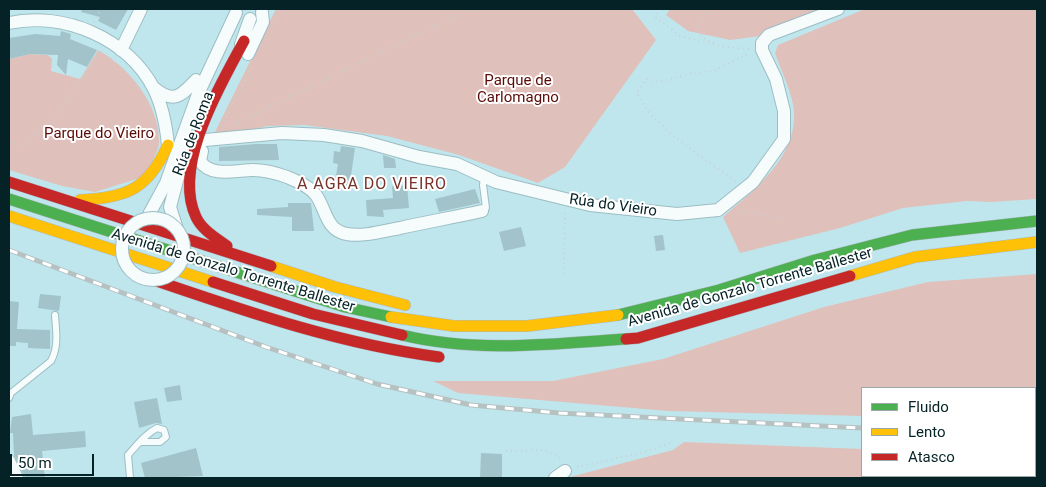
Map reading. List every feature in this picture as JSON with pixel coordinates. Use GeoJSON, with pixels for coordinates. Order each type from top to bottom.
{"type":"FeatureCollection","features":[{"type":"Feature","properties":{"kind":"highway"},"geometry":{"type":"LineString","coordinates":[[242,256],[206,231],[191,204],[188,183],[190,170],[204,125],[244,41]]}},
{"type":"Feature","properties":{"kind":"highway"},"geometry":{"type":"LineString","coordinates":[[68,201],[98,200],[126,196],[142,186],[178,145]]}},
{"type":"Feature","properties":{"kind":"highway"},"geometry":{"type":"LineString","coordinates":[[9,182],[335,287],[420,309],[527,326]]}},
{"type":"Feature","properties":{"kind":"highway","name":"Avenida de Gonzalo Torrente Ballester"},"geometry":{"type":"LineString","coordinates":[[9,199],[346,307],[392,317],[454,326],[527,326],[611,317],[719,290],[815,260],[912,236],[1037,221]]}},
{"type":"Feature","properties":{"kind":"highway","name":"Avenida de Gonzalo Torrente Ballester"},"geometry":{"type":"LineString","coordinates":[[9,216],[313,314],[417,339],[472,345],[535,345],[638,338],[915,257],[1037,242]]}},
{"type":"Feature","properties":{"kind":"highway"},"geometry":{"type":"LineString","coordinates":[[109,264],[132,272]]}},
{"type":"Feature","properties":{"kind":"highway"},"geometry":{"type":"LineString","coordinates":[[154,280],[250,314],[330,337],[395,352],[452,358]]}},
{"type":"Feature","properties":{"kind":"highway"},"geometry":{"type":"LineString","coordinates":[[528,357],[594,351],[638,338]]}},
{"type":"Feature","properties":{"kind":"street"},"geometry":{"type":"LineString","coordinates":[[120,50],[141,9]]}},
{"type":"Feature","properties":{"kind":"street"},"geometry":{"type":"LineString","coordinates":[[762,50],[762,43],[769,35],[838,9]]}},
{"type":"Feature","properties":{"kind":"street","name":"Rúa de Roma"},"geometry":{"type":"LineString","coordinates":[[178,145],[228,58],[244,41],[250,19],[262,10],[264,22],[205,140],[200,162],[203,166],[224,172],[262,171],[277,173],[298,182],[315,194],[330,224],[337,231],[347,234],[375,233],[482,211]]}},
{"type":"Feature","properties":{"kind":"street","name":"Rúa de Roma"},"geometry":{"type":"LineString","coordinates":[[177,229],[170,207],[178,145],[234,11],[240,17],[250,19]]}},
{"type":"Feature","properties":{"kind":"street"},"geometry":{"type":"LineString","coordinates":[[9,23],[47,15],[107,40],[120,50],[153,87],[163,95],[174,98],[186,91],[196,80]]}},
{"type":"Feature","properties":{"kind":"street"},"geometry":{"type":"LineString","coordinates":[[250,19],[255,27],[256,37]]}},
{"type":"Feature","properties":{"kind":"street","name":"Rúa de Roma"},"geometry":{"type":"LineString","coordinates":[[147,218],[166,183],[196,80],[210,51],[226,32]]}},
{"type":"Feature","properties":{"kind":"street","name":"Rúa do Vieiro"},"geometry":{"type":"LineString","coordinates":[[205,140],[282,133],[324,135],[362,141],[419,157],[456,164],[496,182],[590,205],[677,214],[718,210],[753,182],[784,139],[782,103],[776,79],[762,50]]}},
{"type":"Feature","properties":{"kind":"street"},"geometry":{"type":"LineString","coordinates":[[153,87],[166,124],[178,145]]}},
{"type":"Feature","properties":{"kind":"street"},"geometry":{"type":"LineString","coordinates":[[147,218],[164,220],[177,229],[184,247],[179,266],[172,274],[154,280],[138,276],[132,272],[123,255],[125,236],[130,228],[147,218]]}},
{"type":"Feature","properties":{"kind":"street"},"geometry":{"type":"LineString","coordinates":[[9,461],[17,478]]}},
{"type":"Feature","properties":{"kind":"lane"},"geometry":{"type":"LineString","coordinates":[[482,211],[486,208],[483,185],[484,176]]}},
{"type":"Feature","properties":{"kind":"lane"},"geometry":{"type":"LineString","coordinates":[[9,398],[11,393],[51,361],[55,354],[55,315]]}},
{"type":"Feature","properties":{"kind":"lane"},"geometry":{"type":"LineString","coordinates":[[130,478],[128,455],[140,442]]}},
{"type":"Feature","properties":{"kind":"path"},"geometry":{"type":"LineString","coordinates":[[94,22],[102,9]]}},
{"type":"Feature","properties":{"kind":"path"},"geometry":{"type":"LineString","coordinates":[[272,26],[281,9]]}},
{"type":"Feature","properties":{"kind":"path"},"geometry":{"type":"LineString","coordinates":[[226,128],[470,9]]}},
{"type":"Feature","properties":{"kind":"path"},"geometry":{"type":"LineString","coordinates":[[660,9],[655,17],[680,36],[725,47],[762,50]]}},
{"type":"Feature","properties":{"kind":"path"},"geometry":{"type":"LineString","coordinates":[[708,9],[697,25],[698,34],[704,40],[725,47]]}},
{"type":"Feature","properties":{"kind":"path"},"geometry":{"type":"LineString","coordinates":[[9,142],[22,146],[60,113],[101,49]]}},
{"type":"Feature","properties":{"kind":"path"},"geometry":{"type":"LineString","coordinates":[[745,188],[658,122],[642,105],[637,93],[646,79],[660,82],[692,73],[713,71],[762,50]]}},
{"type":"Feature","properties":{"kind":"path"},"geometry":{"type":"LineString","coordinates":[[205,140],[219,133],[256,59]]}},
{"type":"Feature","properties":{"kind":"path"},"geometry":{"type":"LineString","coordinates":[[564,274],[565,199]]}},
{"type":"Feature","properties":{"kind":"path"},"geometry":{"type":"LineString","coordinates":[[722,206],[754,215],[786,220]]}},
{"type":"Feature","properties":{"kind":"path"},"geometry":{"type":"LineString","coordinates":[[506,451],[544,450],[562,458],[563,473],[586,464],[645,452],[670,443]]}},
{"type":"Feature","properties":{"kind":"path"},"geometry":{"type":"LineString","coordinates":[[951,477],[965,478]]}},
{"type":"Feature","properties":{"kind":"green space","name":"Parque de Carlomagno"},"geometry":{"type":"Polygon","coordinates":[[[276,9],[632,9],[656,40],[565,167],[538,183],[459,155],[387,136],[304,125],[268,126],[215,138],[213,136],[276,9]]]}},
{"type":"Feature","properties":{"kind":"green space"},"geometry":{"type":"Polygon","coordinates":[[[670,9],[825,9],[760,36],[730,40],[688,31],[666,15],[670,9]]]}},
{"type":"Feature","properties":{"kind":"green space"},"geometry":{"type":"Polygon","coordinates":[[[865,9],[1037,9],[1037,199],[991,202],[967,201],[903,208],[840,228],[740,253],[723,217],[748,196],[771,171],[789,144],[793,128],[794,112],[792,99],[775,53],[778,45],[865,9]]]}},
{"type":"Feature","properties":{"kind":"green space","name":"Parque do Vieiro"},"geometry":{"type":"Polygon","coordinates":[[[98,50],[121,66],[131,77],[140,88],[154,114],[158,128],[159,146],[143,177],[95,192],[62,186],[9,170],[9,59],[30,54],[48,55],[52,59],[51,71],[80,79],[98,50]]]}},
{"type":"Feature","properties":{"kind":"green space"},"geometry":{"type":"Polygon","coordinates":[[[1037,274],[1037,427],[1036,387],[861,387],[861,416],[668,411],[458,393],[433,381],[553,381],[663,359],[824,307],[928,282],[1037,274]]]}},
{"type":"Feature","properties":{"kind":"green space"},"geometry":{"type":"Polygon","coordinates":[[[684,442],[861,449],[861,477],[1036,477],[1037,458],[1037,478],[566,478],[673,450],[684,442]]]}},
{"type":"Feature","properties":{"kind":"building"},"geometry":{"type":"Polygon","coordinates":[[[82,9],[128,9],[116,30],[98,21],[100,17],[81,12],[82,9]]]}},
{"type":"Feature","properties":{"kind":"building"},"geometry":{"type":"Polygon","coordinates":[[[61,31],[71,34],[70,39],[97,50],[87,67],[68,59],[66,75],[57,65],[58,55],[30,54],[9,59],[9,38],[35,34],[60,36],[61,31]]]}},
{"type":"Feature","properties":{"kind":"building"},"geometry":{"type":"Polygon","coordinates":[[[277,144],[279,160],[219,161],[219,147],[277,144]]]}},
{"type":"Feature","properties":{"kind":"building"},"geometry":{"type":"Polygon","coordinates":[[[341,146],[355,148],[349,189],[334,187],[338,164],[333,163],[334,151],[340,152],[341,146]]]}},
{"type":"Feature","properties":{"kind":"building"},"geometry":{"type":"Polygon","coordinates":[[[383,155],[395,159],[396,168],[384,168],[383,155]]]}},
{"type":"Feature","properties":{"kind":"building"},"geometry":{"type":"Polygon","coordinates":[[[407,185],[409,208],[383,210],[384,217],[367,216],[366,200],[393,198],[392,186],[407,185]]]}},
{"type":"Feature","properties":{"kind":"building"},"geometry":{"type":"Polygon","coordinates":[[[475,189],[480,203],[439,212],[435,199],[475,189]]]}},
{"type":"Feature","properties":{"kind":"building"},"geometry":{"type":"Polygon","coordinates":[[[288,203],[311,203],[314,231],[292,231],[292,217],[257,215],[257,209],[288,207],[288,203]]]}},
{"type":"Feature","properties":{"kind":"building"},"geometry":{"type":"Polygon","coordinates":[[[521,227],[526,246],[504,251],[499,232],[521,227]]]}},
{"type":"Feature","properties":{"kind":"building"},"geometry":{"type":"Polygon","coordinates":[[[663,235],[665,250],[656,251],[654,236],[663,235]]]}},
{"type":"Feature","properties":{"kind":"building"},"geometry":{"type":"Polygon","coordinates":[[[40,294],[61,296],[59,311],[38,308],[40,294]]]}},
{"type":"Feature","properties":{"kind":"building"},"geometry":{"type":"Polygon","coordinates":[[[9,301],[19,302],[17,329],[50,330],[50,349],[28,348],[28,343],[16,342],[16,346],[9,346],[9,301]]]}},
{"type":"Feature","properties":{"kind":"building"},"geometry":{"type":"Polygon","coordinates":[[[180,385],[182,400],[167,402],[164,388],[180,385]]]}},
{"type":"Feature","properties":{"kind":"building"},"geometry":{"type":"Polygon","coordinates":[[[157,398],[162,424],[156,423],[139,428],[134,402],[157,398]]]}},
{"type":"Feature","properties":{"kind":"building"},"geometry":{"type":"Polygon","coordinates":[[[31,414],[33,435],[85,431],[86,447],[42,451],[45,478],[25,477],[14,455],[13,433],[10,433],[12,417],[31,414]]]}},
{"type":"Feature","properties":{"kind":"building"},"geometry":{"type":"Polygon","coordinates":[[[196,448],[203,476],[145,478],[141,463],[196,448]]]}},
{"type":"Feature","properties":{"kind":"building"},"geometry":{"type":"Polygon","coordinates":[[[481,453],[502,454],[502,478],[480,478],[481,453]]]}},
{"type":"Feature","properties":{"kind":"waterway"},"geometry":{"type":"LineString","coordinates":[[1001,477],[1009,478]]}},
{"type":"Feature","properties":{"kind":"railway"},"geometry":{"type":"LineString","coordinates":[[9,250],[266,347],[377,384],[471,405],[559,413],[861,428]]}},
{"type":"Feature","properties":{"kind":"traffic: fast"},"geometry":{"type":"LineString","coordinates":[[9,199],[345,307],[391,317]]}},
{"type":"Feature","properties":{"kind":"traffic: fast"},"geometry":{"type":"LineString","coordinates":[[618,315],[719,290],[815,260],[912,235],[1037,221]]}},
{"type":"Feature","properties":{"kind":"traffic: fast"},"geometry":{"type":"LineString","coordinates":[[402,335],[457,344],[514,346],[626,339]]}},
{"type":"Feature","properties":{"kind":"traffic: slow"},"geometry":{"type":"LineString","coordinates":[[80,200],[111,197],[134,188],[152,172],[168,145]]}},
{"type":"Feature","properties":{"kind":"traffic: slow"},"geometry":{"type":"LineString","coordinates":[[9,216],[213,282]]}},
{"type":"Feature","properties":{"kind":"traffic: slow"},"geometry":{"type":"LineString","coordinates":[[850,276],[915,257],[1037,242]]}},
{"type":"Feature","properties":{"kind":"traffic: slow"},"geometry":{"type":"LineString","coordinates":[[271,266],[335,287],[405,305]]}},
{"type":"Feature","properties":{"kind":"traffic: slow"},"geometry":{"type":"LineString","coordinates":[[391,317],[454,326],[527,326],[618,315]]}},
{"type":"Feature","properties":{"kind":"traffic: jam"},"geometry":{"type":"LineString","coordinates":[[227,246],[206,230],[196,217],[190,197],[190,174],[194,151],[202,127],[223,80],[244,41]]}},
{"type":"Feature","properties":{"kind":"traffic: jam"},"geometry":{"type":"LineString","coordinates":[[9,182],[271,266]]}},
{"type":"Feature","properties":{"kind":"traffic: jam"},"geometry":{"type":"LineString","coordinates":[[626,339],[638,338],[850,276]]}},
{"type":"Feature","properties":{"kind":"traffic: jam"},"geometry":{"type":"LineString","coordinates":[[154,280],[295,326],[366,344],[439,357]]}},
{"type":"Feature","properties":{"kind":"traffic: jam"},"geometry":{"type":"LineString","coordinates":[[213,282],[313,314],[402,335]]}},
{"type":"Feature","properties":{"kind":"district","name":"A AGRA DO VIEIRO"},"geometry":{"type":"Point","coordinates":[372,185]}}]}
